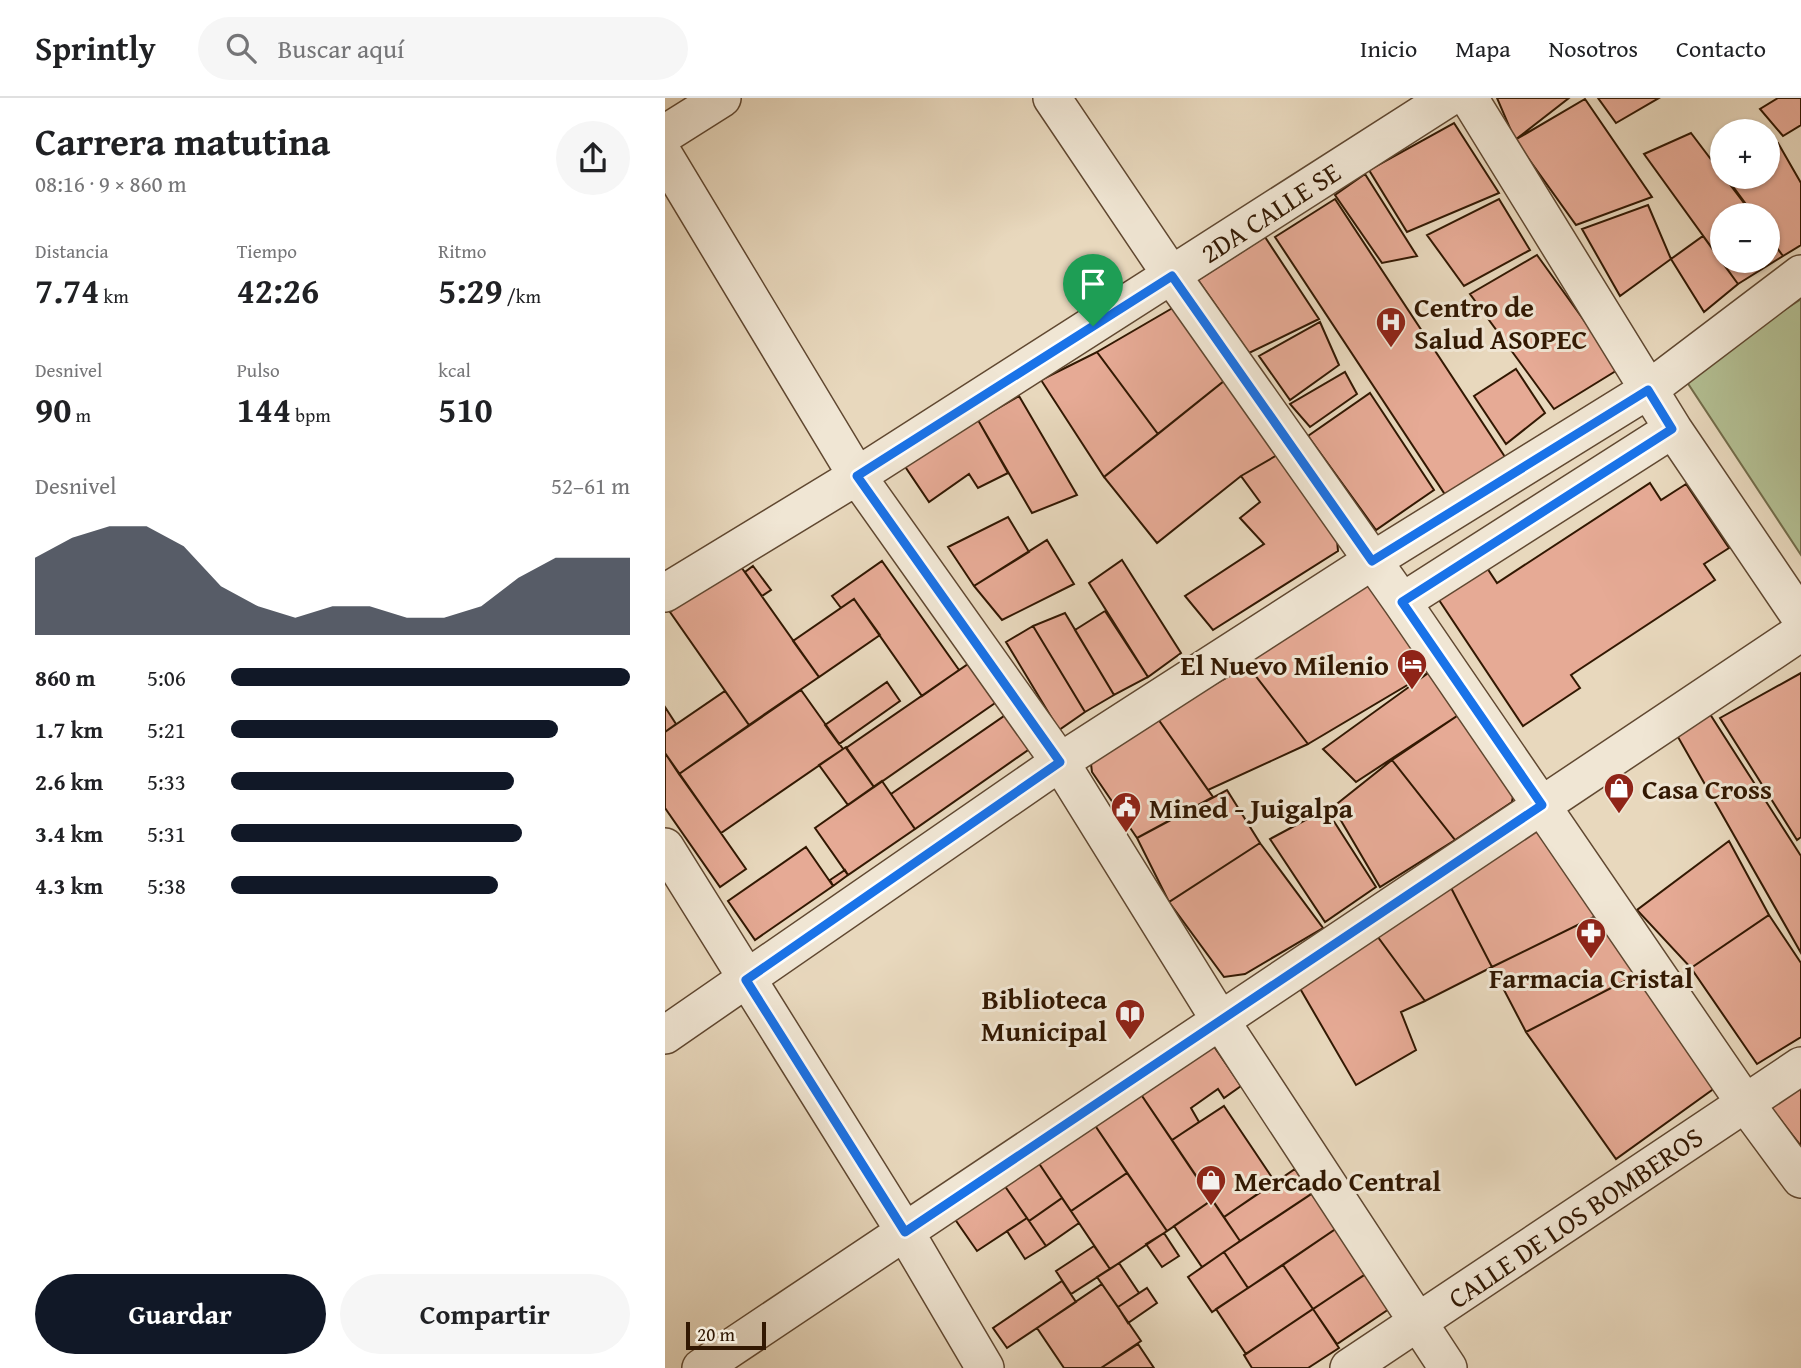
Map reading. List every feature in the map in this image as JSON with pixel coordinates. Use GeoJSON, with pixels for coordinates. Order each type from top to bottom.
{"type":"FeatureCollection","features":[{"type":"Feature","properties":{"kind":"street"},"geometry":{"type":"LineString","coordinates":[[665,134],[722,98]]}},
{"type":"Feature","properties":{"kind":"street"},"geometry":{"type":"LineString","coordinates":[[1052,98],[1172,276],[1402,602],[1745,1102],[1801,1179]]}},
{"type":"Feature","properties":{"kind":"street","name":"2DA CALLE SE"},"geometry":{"type":"LineString","coordinates":[[665,593],[857,476],[1448,98]]}},
{"type":"Feature","properties":{"kind":"street"},"geometry":{"type":"LineString","coordinates":[[1469,98],[1672,429],[1801,618]]}},
{"type":"Feature","properties":{"kind":"street"},"geometry":{"type":"LineString","coordinates":[[665,157],[857,476],[1060,762],[1220,1020],[1448,1368]]}},
{"type":"Feature","properties":{"kind":"street"},"geometry":{"type":"LineString","coordinates":[[665,1035],[1060,762],[1372,561],[1648,390],[1801,274]]}},
{"type":"Feature","properties":{"kind":"street"},"geometry":{"type":"LineString","coordinates":[[1402,602],[1672,429]]}},
{"type":"Feature","properties":{"kind":"street"},"geometry":{"type":"LineString","coordinates":[[701,1368],[1801,632]]}},
{"type":"Feature","properties":{"kind":"street"},"geometry":{"type":"LineString","coordinates":[[665,847],[905,1232],[985,1368]]}},
{"type":"Feature","properties":{"kind":"street","name":"CALLE DE LOS BOMBEROS"},"geometry":{"type":"LineString","coordinates":[[1349,1368],[1801,1066]]}},
{"type":"Feature","properties":{"kind":"green space"},"geometry":{"type":"Polygon","coordinates":[[[1801,299],[1801,555],[1683,376],[1801,299]]]}},
{"type":"Feature","properties":{"kind":"building"},"geometry":{"type":"Polygon","coordinates":[[[1497,98],[1569,98],[1515,140],[1497,98]]]}},
{"type":"Feature","properties":{"kind":"building"},"geometry":{"type":"Polygon","coordinates":[[[1598,98],[1659,98],[1616,123],[1598,98]]]}},
{"type":"Feature","properties":{"kind":"building"},"geometry":{"type":"Polygon","coordinates":[[[1778,98],[1801,98],[1801,125],[1783,136],[1780,132],[1780,119],[1769,119],[1760,109],[1778,98]]]}},
{"type":"Feature","properties":{"kind":"building"},"geometry":{"type":"Polygon","coordinates":[[[1585,99],[1652,197],[1576,225],[1515,140],[1585,99]]]}},
{"type":"Feature","properties":{"kind":"building"},"geometry":{"type":"Polygon","coordinates":[[[1454,123],[1499,193],[1407,232],[1369,170],[1454,123]]]}},
{"type":"Feature","properties":{"kind":"building"},"geometry":{"type":"Polygon","coordinates":[[[1691,133],[1710,158],[1710,189],[1733,189],[1744,203],[1710,203],[1710,245],[1644,154],[1691,133]]]}},
{"type":"Feature","properties":{"kind":"building"},"geometry":{"type":"Polygon","coordinates":[[[1780,146],[1801,183],[1801,245],[1783,256],[1780,252],[1780,203],[1745,203],[1735,189],[1780,189],[1780,146]]]}},
{"type":"Feature","properties":{"kind":"building"},"geometry":{"type":"Polygon","coordinates":[[[1365,174],[1417,256],[1382,263],[1335,195],[1365,174]]]}},
{"type":"Feature","properties":{"kind":"building","name":"Centro de Salud ASOPEC"},"geometry":{"type":"Polygon","coordinates":[[[1335,199],[1507,460],[1448,499],[1275,237],[1335,199]]]}},
{"type":"Feature","properties":{"kind":"building"},"geometry":{"type":"Polygon","coordinates":[[[1499,199],[1530,250],[1464,286],[1427,235],[1499,199]]]}},
{"type":"Feature","properties":{"kind":"building"},"geometry":{"type":"Polygon","coordinates":[[[1648,205],[1671,259],[1620,296],[1582,229],[1648,205]]]}},
{"type":"Feature","properties":{"kind":"building"},"geometry":{"type":"Polygon","coordinates":[[[1703,236],[1710,246],[1710,273],[1730,273],[1738,284],[1704,312],[1671,259],[1703,236]]]}},
{"type":"Feature","properties":{"kind":"building"},"geometry":{"type":"Polygon","coordinates":[[[1265,237],[1319,319],[1249,353],[1198,280],[1265,237]]]}},
{"type":"Feature","properties":{"kind":"building"},"geometry":{"type":"Polygon","coordinates":[[[1537,255],[1619,369],[1554,409],[1470,294],[1537,255]]]}},
{"type":"Feature","properties":{"kind":"building"},"geometry":{"type":"Polygon","coordinates":[[[1730,273],[1756,273],[1738,284],[1730,273]]]}},
{"type":"Feature","properties":{"kind":"building"},"geometry":{"type":"Polygon","coordinates":[[[1176,306],[1224,381],[1158,434],[1097,352],[1176,306]]]}},
{"type":"Feature","properties":{"kind":"building"},"geometry":{"type":"Polygon","coordinates":[[[1320,322],[1339,365],[1290,400],[1259,356],[1320,322]]]}},
{"type":"Feature","properties":{"kind":"building"},"geometry":{"type":"Polygon","coordinates":[[[1097,352],[1158,434],[1104,477],[1041,380],[1097,352]]]}},
{"type":"Feature","properties":{"kind":"building"},"geometry":{"type":"Polygon","coordinates":[[[1516,369],[1545,413],[1506,444],[1474,396],[1516,369]]]}},
{"type":"Feature","properties":{"kind":"building"},"geometry":{"type":"Polygon","coordinates":[[[1345,372],[1357,394],[1310,427],[1290,404],[1345,372]]]}},
{"type":"Feature","properties":{"kind":"building"},"geometry":{"type":"Polygon","coordinates":[[[1224,381],[1279,454],[1241,476],[1157,543],[1104,477],[1224,381]]]}},
{"type":"Feature","properties":{"kind":"building"},"geometry":{"type":"Polygon","coordinates":[[[1370,393],[1434,490],[1376,530],[1308,436],[1370,393]]]}},
{"type":"Feature","properties":{"kind":"building"},"geometry":{"type":"Polygon","coordinates":[[[1019,396],[1077,495],[1032,513],[978,420],[1019,396]]]}},
{"type":"Feature","properties":{"kind":"building"},"geometry":{"type":"Polygon","coordinates":[[[978,420],[1008,473],[978,488],[969,474],[929,502],[904,465],[978,420]]]}},
{"type":"Feature","properties":{"kind":"building"},"geometry":{"type":"Polygon","coordinates":[[[1279,454],[1337,540],[1338,551],[1213,630],[1185,596],[1264,544],[1240,518],[1260,502],[1241,476],[1279,454]]]}},
{"type":"Feature","properties":{"kind":"building"},"geometry":{"type":"Polygon","coordinates":[[[1650,483],[1661,500],[1686,484],[1729,548],[1704,564],[1715,580],[1571,675],[1580,688],[1523,726],[1439,600],[1487,568],[1497,583],[1650,483]]]}},
{"type":"Feature","properties":{"kind":"building"},"geometry":{"type":"Polygon","coordinates":[[[1008,517],[1029,552],[974,586],[948,547],[1008,517]]]}},
{"type":"Feature","properties":{"kind":"building"},"geometry":{"type":"Polygon","coordinates":[[[1047,540],[1074,584],[1002,620],[974,586],[1047,540]]]}},
{"type":"Feature","properties":{"kind":"building"},"geometry":{"type":"Polygon","coordinates":[[[1122,560],[1181,653],[1148,677],[1089,583],[1122,560]]]}},
{"type":"Feature","properties":{"kind":"building"},"geometry":{"type":"Polygon","coordinates":[[[882,561],[959,670],[922,696],[854,599],[841,608],[832,596],[882,561]]]}},
{"type":"Feature","properties":{"kind":"building"},"geometry":{"type":"Polygon","coordinates":[[[739,564],[819,677],[749,725],[670,612],[739,564]]]}},
{"type":"Feature","properties":{"kind":"building"},"geometry":{"type":"Polygon","coordinates":[[[753,566],[771,590],[762,596],[745,572],[753,566]]]}},
{"type":"Feature","properties":{"kind":"building"},"geometry":{"type":"Polygon","coordinates":[[[1371,580],[1431,671],[1308,744],[1248,666],[1245,657],[1371,580]]]}},
{"type":"Feature","properties":{"kind":"building"},"geometry":{"type":"Polygon","coordinates":[[[854,599],[880,635],[819,677],[793,641],[854,599]]]}},
{"type":"Feature","properties":{"kind":"building"},"geometry":{"type":"Polygon","coordinates":[[[1105,611],[1148,677],[1114,695],[1075,630],[1105,611]]]}},
{"type":"Feature","properties":{"kind":"building"},"geometry":{"type":"Polygon","coordinates":[[[1065,613],[1114,695],[1085,712],[1033,626],[1065,613]]]}},
{"type":"Feature","properties":{"kind":"building"},"geometry":{"type":"Polygon","coordinates":[[[1033,626],[1085,712],[1059,730],[1006,642],[1033,626]]]}},
{"type":"Feature","properties":{"kind":"building"},"geometry":{"type":"Polygon","coordinates":[[[971,662],[998,701],[874,787],[846,748],[971,662]]]}},
{"type":"Feature","properties":{"kind":"building"},"geometry":{"type":"Polygon","coordinates":[[[1248,666],[1308,744],[1208,790],[1156,716],[1248,666]]]}},
{"type":"Feature","properties":{"kind":"building"},"geometry":{"type":"Polygon","coordinates":[[[1431,671],[1463,712],[1356,782],[1323,749],[1431,671]]]}},
{"type":"Feature","properties":{"kind":"building"},"geometry":{"type":"Polygon","coordinates":[[[1801,673],[1801,837],[1797,840],[1720,718],[1801,673]]]}},
{"type":"Feature","properties":{"kind":"building"},"geometry":{"type":"Polygon","coordinates":[[[887,682],[900,701],[839,744],[825,725],[887,682]]]}},
{"type":"Feature","properties":{"kind":"building"},"geometry":{"type":"Polygon","coordinates":[[[801,690],[843,749],[721,833],[679,774],[801,690]]]}},
{"type":"Feature","properties":{"kind":"building"},"geometry":{"type":"Polygon","coordinates":[[[725,691],[749,725],[679,774],[665,753],[665,732],[725,691]]]}},
{"type":"Feature","properties":{"kind":"building"},"geometry":{"type":"Polygon","coordinates":[[[665,707],[676,724],[665,732],[665,707]]]}},
{"type":"Feature","properties":{"kind":"building"},"geometry":{"type":"Polygon","coordinates":[[[1708,711],[1801,856],[1801,953],[1674,730],[1708,711]]]}},
{"type":"Feature","properties":{"kind":"building"},"geometry":{"type":"Polygon","coordinates":[[[1463,712],[1515,785],[1512,802],[1455,840],[1392,760],[1463,712]]]}},
{"type":"Feature","properties":{"kind":"building"},"geometry":{"type":"Polygon","coordinates":[[[1007,714],[1031,748],[915,829],[891,794],[1007,714]]]}},
{"type":"Feature","properties":{"kind":"building"},"geometry":{"type":"Polygon","coordinates":[[[1156,716],[1213,797],[1137,838],[1092,772],[1090,756],[1156,716]]]}},
{"type":"Feature","properties":{"kind":"building"},"geometry":{"type":"Polygon","coordinates":[[[846,747],[874,787],[848,805],[819,765],[846,747]]]}},
{"type":"Feature","properties":{"kind":"building"},"geometry":{"type":"Polygon","coordinates":[[[665,753],[746,869],[720,887],[665,808],[665,753]]]}},
{"type":"Feature","properties":{"kind":"building"},"geometry":{"type":"Polygon","coordinates":[[[1392,760],[1455,840],[1380,887],[1333,807],[1392,760]]]}},
{"type":"Feature","properties":{"kind":"building"},"geometry":{"type":"Polygon","coordinates":[[[882,781],[915,829],[848,875],[815,828],[882,781]]]}},
{"type":"Feature","properties":{"kind":"building"},"geometry":{"type":"Polygon","coordinates":[[[1227,790],[1260,843],[1169,902],[1137,838],[1227,790]]]}},
{"type":"Feature","properties":{"kind":"building"},"geometry":{"type":"Polygon","coordinates":[[[1326,809],[1376,887],[1325,922],[1270,839],[1326,809]]]}},
{"type":"Feature","properties":{"kind":"building"},"geometry":{"type":"Polygon","coordinates":[[[1541,823],[1602,913],[1492,967],[1447,880],[1541,823]]]}},
{"type":"Feature","properties":{"kind":"building"},"geometry":{"type":"Polygon","coordinates":[[[1729,841],[1769,915],[1691,968],[1637,910],[1729,841]]]}},
{"type":"Feature","properties":{"kind":"building"},"geometry":{"type":"Polygon","coordinates":[[[1260,843],[1323,928],[1245,974],[1224,977],[1169,902],[1260,843]]]}},
{"type":"Feature","properties":{"kind":"building"},"geometry":{"type":"Polygon","coordinates":[[[806,847],[833,886],[755,940],[728,901],[806,847]]]}},
{"type":"Feature","properties":{"kind":"building"},"geometry":{"type":"Polygon","coordinates":[[[845,870],[848,875],[833,886],[830,880],[845,870]]]}},
{"type":"Feature","properties":{"kind":"building"},"geometry":{"type":"Polygon","coordinates":[[[1447,880],[1492,967],[1425,1001],[1372,929],[1447,880]]]}},
{"type":"Feature","properties":{"kind":"building"},"geometry":{"type":"Polygon","coordinates":[[[1602,913],[1642,972],[1526,1032],[1492,967],[1602,913]]]}},
{"type":"Feature","properties":{"kind":"building"},"geometry":{"type":"Polygon","coordinates":[[[1769,915],[1801,963],[1801,1037],[1757,1064],[1691,968],[1769,915]]]}},
{"type":"Feature","properties":{"kind":"building"},"geometry":{"type":"Polygon","coordinates":[[[1372,929],[1425,1001],[1401,1012],[1416,1050],[1356,1085],[1298,985],[1372,929]]]}},
{"type":"Feature","properties":{"kind":"building"},"geometry":{"type":"Polygon","coordinates":[[[1642,972],[1719,1085],[1616,1159],[1526,1032],[1642,972]]]}},
{"type":"Feature","properties":{"kind":"building","name":"Biblioteca Municipal"},"geometry":{"type":"Polygon","coordinates":[[[1211,1042],[1241,1086],[1224,1098],[1218,1089],[1191,1108],[1199,1122],[1172,1140],[1138,1090],[1211,1042]]]}},
{"type":"Feature","properties":{"kind":"building"},"geometry":{"type":"Polygon","coordinates":[[[1801,1080],[1801,1146],[1772,1109],[1773,1098],[1801,1080]]]}},
{"type":"Feature","properties":{"kind":"building"},"geometry":{"type":"Polygon","coordinates":[[[1138,1090],[1212,1200],[1167,1231],[1092,1121],[1138,1090]]]}},
{"type":"Feature","properties":{"kind":"building"},"geometry":{"type":"Polygon","coordinates":[[[1224,1106],[1275,1182],[1224,1217],[1172,1140],[1224,1106]]]}},
{"type":"Feature","properties":{"kind":"building"},"geometry":{"type":"Polygon","coordinates":[[[1092,1121],[1127,1173],[1071,1211],[1036,1159],[1092,1121]]]}},
{"type":"Feature","properties":{"kind":"building"},"geometry":{"type":"Polygon","coordinates":[[[1036,1159],[1062,1198],[1029,1221],[1002,1182],[1036,1159]]]}},
{"type":"Feature","properties":{"kind":"building"},"geometry":{"type":"Polygon","coordinates":[[[1295,1169],[1311,1194],[1240,1241],[1224,1217],[1295,1169]]]}},
{"type":"Feature","properties":{"kind":"building"},"geometry":{"type":"Polygon","coordinates":[[[1127,1173],[1167,1231],[1110,1269],[1071,1211],[1127,1173]]]}},
{"type":"Feature","properties":{"kind":"building"},"geometry":{"type":"Polygon","coordinates":[[[1002,1182],[1027,1218],[977,1251],[952,1215],[1002,1182]]]}},
{"type":"Feature","properties":{"kind":"building"},"geometry":{"type":"Polygon","coordinates":[[[1316,1191],[1340,1226],[1248,1288],[1224,1252],[1316,1191]]]}},
{"type":"Feature","properties":{"kind":"building"},"geometry":{"type":"Polygon","coordinates":[[[1062,1198],[1079,1223],[1046,1246],[1029,1221],[1062,1198]]]}},
{"type":"Feature","properties":{"kind":"building"},"geometry":{"type":"Polygon","coordinates":[[[1212,1200],[1240,1241],[1202,1267],[1174,1226],[1212,1200]]]}},
{"type":"Feature","properties":{"kind":"building"},"geometry":{"type":"Polygon","coordinates":[[[1027,1218],[1046,1246],[1025,1259],[1007,1231],[1027,1218]]]}},
{"type":"Feature","properties":{"kind":"building"},"geometry":{"type":"Polygon","coordinates":[[[1340,1226],[1370,1271],[1313,1309],[1283,1265],[1340,1226]]]}},
{"type":"Feature","properties":{"kind":"building"},"geometry":{"type":"Polygon","coordinates":[[[1164,1233],[1179,1256],[1162,1267],[1146,1244],[1164,1233]]]}},
{"type":"Feature","properties":{"kind":"building"},"geometry":{"type":"Polygon","coordinates":[[[1094,1246],[1110,1269],[1071,1294],[1056,1271],[1094,1246]]]}},
{"type":"Feature","properties":{"kind":"building"},"geometry":{"type":"Polygon","coordinates":[[[1224,1252],[1248,1288],[1212,1312],[1188,1277],[1224,1252]]]}},
{"type":"Feature","properties":{"kind":"building"},"geometry":{"type":"Polygon","coordinates":[[[1119,1263],[1139,1293],[1118,1307],[1097,1277],[1119,1263]]]}},
{"type":"Feature","properties":{"kind":"building"},"geometry":{"type":"Polygon","coordinates":[[[1283,1265],[1313,1309],[1246,1354],[1216,1309],[1283,1265]]]}},
{"type":"Feature","properties":{"kind":"building"},"geometry":{"type":"Polygon","coordinates":[[[1369,1272],[1392,1307],[1337,1344],[1313,1309],[1369,1272]]]}},
{"type":"Feature","properties":{"kind":"building"},"geometry":{"type":"Polygon","coordinates":[[[1062,1281],[1076,1302],[1007,1348],[993,1328],[1062,1281]]]}},
{"type":"Feature","properties":{"kind":"building"},"geometry":{"type":"Polygon","coordinates":[[[1102,1284],[1141,1341],[1101,1368],[1064,1368],[1037,1328],[1102,1284]]]}},
{"type":"Feature","properties":{"kind":"building"},"geometry":{"type":"Polygon","coordinates":[[[1147,1288],[1157,1303],[1128,1323],[1118,1307],[1147,1288]]]}},
{"type":"Feature","properties":{"kind":"building"},"geometry":{"type":"Polygon","coordinates":[[[1313,1309],[1339,1348],[1308,1368],[1252,1368],[1244,1355],[1313,1309]]]}},
{"type":"Feature","properties":{"kind":"building"},"geometry":{"type":"Polygon","coordinates":[[[1138,1344],[1154,1368],[1101,1368],[1138,1344]]]}},
{"type":"Feature","properties":{"kind":"place","name":"Centro de Salud ASOPEC"},"geometry":{"type":"Point","coordinates":[1391,349]}},
{"type":"Feature","properties":{"kind":"place","name":"El Nuevo Milenio"},"geometry":{"type":"Point","coordinates":[1412,691]}},
{"type":"Feature","properties":{"kind":"place","name":"Casa Cross"},"geometry":{"type":"Point","coordinates":[1619,815]}},
{"type":"Feature","properties":{"kind":"place","name":"Mined - Juigalpa"},"geometry":{"type":"Point","coordinates":[1126,834]}},
{"type":"Feature","properties":{"kind":"place","name":"Farmacia Cristal"},"geometry":{"type":"Point","coordinates":[1591,960]}},
{"type":"Feature","properties":{"kind":"place","name":"Biblioteca Municipal"},"geometry":{"type":"Point","coordinates":[1130,1041]}},
{"type":"Feature","properties":{"kind":"place","name":"Mercado Central"},"geometry":{"type":"Point","coordinates":[1211,1207]}},
{"type":"Feature","properties":{"kind":"route"},"geometry":{"type":"LineString","coordinates":[[1172,276],[1372,561],[1648,390],[1672,429],[1402,602],[1542,805],[905,1232],[746,980],[1060,762],[857,476],[1093,326],[1172,276]]}}]}
